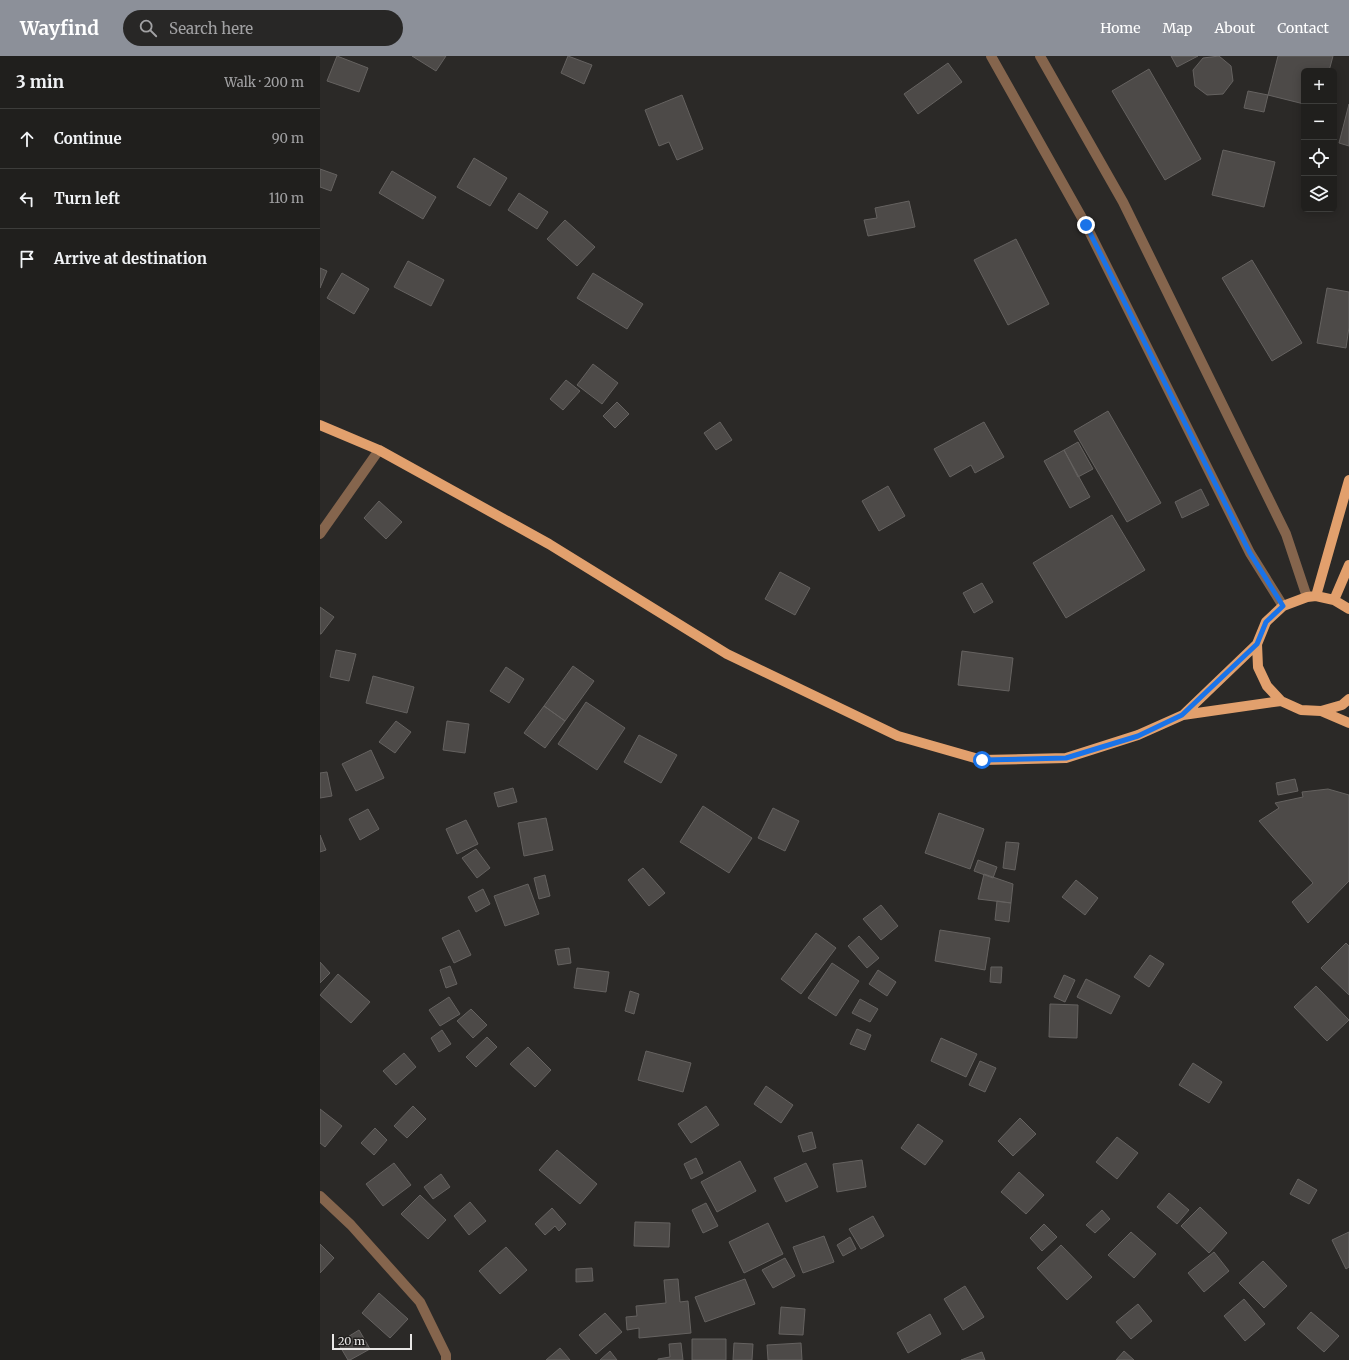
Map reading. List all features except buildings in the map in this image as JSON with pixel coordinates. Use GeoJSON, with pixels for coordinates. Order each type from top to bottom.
{"type":"FeatureCollection","features":[{"type":"Feature","properties":{"kind":"main road"},"geometry":{"type":"LineString","coordinates":[[320,425],[379,450],[549,544],[727,654],[898,736],[982,760],[1066,758],[1138,736],[1182,715],[1281,701]]}},
{"type":"Feature","properties":{"kind":"main road"},"geometry":{"type":"LineString","coordinates":[[1311,597],[1349,480]]}},
{"type":"Feature","properties":{"kind":"main road"},"geometry":{"type":"LineString","coordinates":[[1334,600],[1349,565]]}},
{"type":"Feature","properties":{"kind":"main road"},"geometry":{"type":"LineString","coordinates":[[1182,715],[1257,644],[1266,622],[1283,606],[1311,597],[1334,600],[1349,609]]}},
{"type":"Feature","properties":{"kind":"main road"},"geometry":{"type":"LineString","coordinates":[[1257,644],[1258,667],[1267,686],[1281,701],[1301,710],[1321,711],[1342,705],[1349,699]]}},
{"type":"Feature","properties":{"kind":"main road"},"geometry":{"type":"LineString","coordinates":[[1321,711],[1349,723]]}},
{"type":"Feature","properties":{"kind":"street"},"geometry":{"type":"LineString","coordinates":[[991,56],[1086,225],[1250,553],[1283,606]]}},
{"type":"Feature","properties":{"kind":"street"},"geometry":{"type":"LineString","coordinates":[[1040,56],[1123,202],[1286,534],[1311,597]]}},
{"type":"Feature","properties":{"kind":"street"},"geometry":{"type":"LineString","coordinates":[[320,534],[379,450]]}},
{"type":"Feature","properties":{"kind":"street"},"geometry":{"type":"LineString","coordinates":[[320,1196],[351,1225],[420,1302],[446,1355],[446,1360]]}},
{"type":"Feature","properties":{"kind":"route"},"geometry":{"type":"LineString","coordinates":[[982,760],[1066,758],[1138,736],[1182,715],[1257,644],[1266,622],[1283,606],[1250,553],[1086,225]]}}]}
